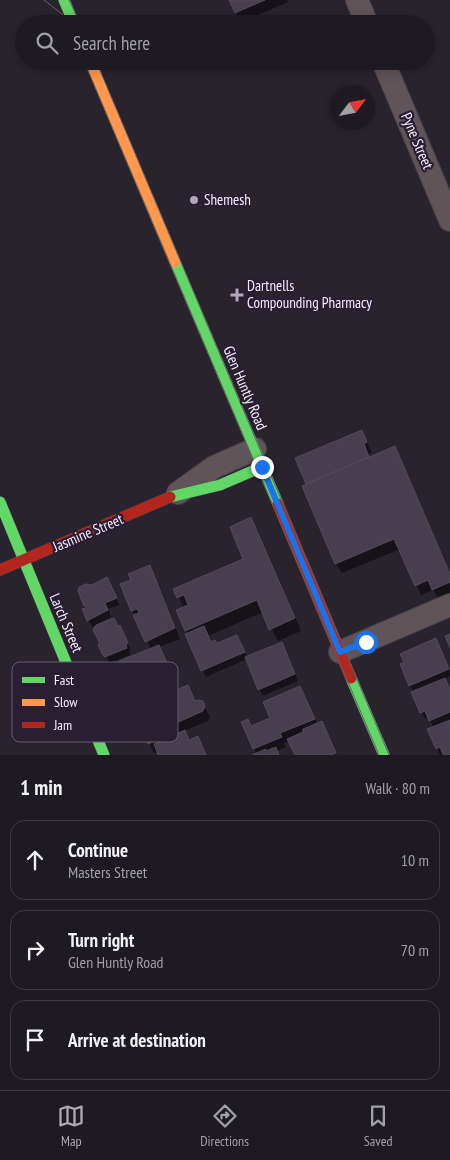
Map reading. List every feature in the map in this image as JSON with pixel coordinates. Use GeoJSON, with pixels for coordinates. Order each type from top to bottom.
{"type":"FeatureCollection","features":[{"type":"Feature","properties":{"kind":"street"},"geometry":{"type":"LineString","coordinates":[[64,0],[70,15]]}},
{"type":"Feature","properties":{"kind":"street"},"geometry":{"type":"LineString","coordinates":[[357,0],[363,15]]}},
{"type":"Feature","properties":{"kind":"street","name":"Glen Huntly Road"},"geometry":{"type":"LineString","coordinates":[[94,70],[384,755]]}},
{"type":"Feature","properties":{"kind":"street","name":"Pyne Street"},"geometry":{"type":"LineString","coordinates":[[387,70],[450,220]]}},
{"type":"Feature","properties":{"kind":"street","name":"Jasmine Street"},"geometry":{"type":"LineString","coordinates":[[0,570],[175,495],[214,467],[258,458]]}},
{"type":"Feature","properties":{"kind":"street","name":"Larch Street"},"geometry":{"type":"LineString","coordinates":[[0,502],[66,662]]}},
{"type":"Feature","properties":{"kind":"street"},"geometry":{"type":"LineString","coordinates":[[340,652],[450,605]]}},
{"type":"Feature","properties":{"kind":"street","name":"Larch Street"},"geometry":{"type":"LineString","coordinates":[[99,742],[104,755]]}},
{"type":"Feature","properties":{"kind":"building"},"geometry":{"type":"Polygon","coordinates":[[[229,0],[265,0],[235,13],[229,0]]]}},
{"type":"Feature","properties":{"kind":"building"},"geometry":{"type":"Polygon","coordinates":[[[362,430],[367,442],[364,444],[369,457],[306,484],[295,458],[362,430]]]}},
{"type":"Feature","properties":{"kind":"building"},"geometry":{"type":"Polygon","coordinates":[[[395,446],[450,574],[450,582],[432,590],[428,580],[415,586],[394,539],[335,564],[302,486],[395,446]]]}},
{"type":"Feature","properties":{"kind":"building"},"geometry":{"type":"Polygon","coordinates":[[[251,517],[295,618],[269,630],[257,600],[185,631],[176,610],[188,605],[184,595],[177,598],[173,589],[243,559],[230,527],[251,517]]]}},
{"type":"Feature","properties":{"kind":"building"},"geometry":{"type":"Polygon","coordinates":[[[150,565],[175,628],[145,642],[133,615],[139,613],[137,609],[131,611],[120,584],[131,580],[128,574],[150,565]]]}},
{"type":"Feature","properties":{"kind":"building"},"geometry":{"type":"Polygon","coordinates":[[[107,577],[117,598],[105,603],[108,610],[87,621],[82,609],[86,608],[86,605],[84,606],[78,591],[79,587],[86,584],[92,585],[107,577]]]}},
{"type":"Feature","properties":{"kind":"building"},"geometry":{"type":"Polygon","coordinates":[[[114,618],[118,626],[120,625],[128,643],[126,644],[127,648],[105,657],[102,654],[98,644],[100,644],[93,630],[96,625],[114,618]]]}},
{"type":"Feature","properties":{"kind":"building"},"geometry":{"type":"Polygon","coordinates":[[[204,626],[211,642],[215,640],[217,643],[237,635],[245,652],[201,671],[185,634],[204,626]]]}},
{"type":"Feature","properties":{"kind":"building"},"geometry":{"type":"Polygon","coordinates":[[[450,634],[450,648],[445,636],[450,634]]]}},
{"type":"Feature","properties":{"kind":"building"},"geometry":{"type":"Polygon","coordinates":[[[436,638],[449,669],[409,686],[400,664],[404,662],[400,654],[436,638]]]}},
{"type":"Feature","properties":{"kind":"building"},"geometry":{"type":"Polygon","coordinates":[[[282,642],[295,674],[258,690],[245,657],[282,642]]]}},
{"type":"Feature","properties":{"kind":"building"},"geometry":{"type":"Polygon","coordinates":[[[159,645],[167,662],[120,662],[159,645]]]}},
{"type":"Feature","properties":{"kind":"building"},"geometry":{"type":"Polygon","coordinates":[[[445,678],[450,689],[450,712],[429,721],[425,711],[420,713],[411,692],[445,678]]]}},
{"type":"Feature","properties":{"kind":"building"},"geometry":{"type":"Polygon","coordinates":[[[188,685],[195,701],[203,701],[205,706],[203,711],[178,722],[178,689],[188,685]]]}},
{"type":"Feature","properties":{"kind":"building"},"geometry":{"type":"Polygon","coordinates":[[[300,686],[315,719],[280,733],[282,737],[253,749],[241,722],[248,719],[251,726],[270,718],[263,702],[300,686]]]}},
{"type":"Feature","properties":{"kind":"building"},"geometry":{"type":"Polygon","coordinates":[[[450,720],[450,755],[443,755],[440,747],[436,749],[427,729],[450,720]]]}},
{"type":"Feature","properties":{"kind":"building"},"geometry":{"type":"Polygon","coordinates":[[[322,721],[336,753],[332,755],[295,755],[287,739],[303,732],[303,729],[322,721]]]}},
{"type":"Feature","properties":{"kind":"building"},"geometry":{"type":"Polygon","coordinates":[[[185,730],[189,740],[198,736],[206,755],[158,755],[154,744],[158,742],[178,742],[178,733],[185,730]]]}},
{"type":"Feature","properties":{"kind":"building"},"geometry":{"type":"Polygon","coordinates":[[[276,747],[279,755],[252,755],[266,749],[266,751],[276,747]]]}},
{"type":"Feature","properties":{"kind":"tram line"},"geometry":{"type":"LineString","coordinates":[[44,0],[63,15]]}},
{"type":"Feature","properties":{"kind":"tram line"},"geometry":{"type":"LineString","coordinates":[[69,0],[76,15]]}},
{"type":"Feature","properties":{"kind":"tram line"},"geometry":{"type":"LineString","coordinates":[[88,70],[379,755]]}},
{"type":"Feature","properties":{"kind":"tram line"},"geometry":{"type":"LineString","coordinates":[[100,70],[389,755]]}},
{"type":"Feature","properties":{"kind":"traffic: fast"},"geometry":{"type":"LineString","coordinates":[[64,0],[70,15]]}},
{"type":"Feature","properties":{"kind":"traffic: fast"},"geometry":{"type":"LineString","coordinates":[[175,262],[278,504]]}},
{"type":"Feature","properties":{"kind":"traffic: fast"},"geometry":{"type":"LineString","coordinates":[[170,497],[220,485],[262,467]]}},
{"type":"Feature","properties":{"kind":"traffic: fast"},"geometry":{"type":"LineString","coordinates":[[0,502],[66,662]]}},
{"type":"Feature","properties":{"kind":"traffic: fast"},"geometry":{"type":"LineString","coordinates":[[351,678],[384,755]]}},
{"type":"Feature","properties":{"kind":"traffic: fast"},"geometry":{"type":"LineString","coordinates":[[99,742],[104,755]]}},
{"type":"Feature","properties":{"kind":"traffic: slow"},"geometry":{"type":"LineString","coordinates":[[94,70],[175,262]]}},
{"type":"Feature","properties":{"kind":"traffic: jam"},"geometry":{"type":"LineString","coordinates":[[0,570],[170,497]]}},
{"type":"Feature","properties":{"kind":"traffic: jam"},"geometry":{"type":"LineString","coordinates":[[278,504],[351,678]]}},
{"type":"Feature","properties":{"kind":"place","name":"Shemesh"},"geometry":{"type":"Point","coordinates":[194,200]}},
{"type":"Feature","properties":{"kind":"place","name":"Dartnells Compounding Pharmacy"},"geometry":{"type":"Point","coordinates":[237,295]}},
{"type":"Feature","properties":{"kind":"route"},"geometry":{"type":"LineString","coordinates":[[262,467],[340,652],[366,642]]}}]}
